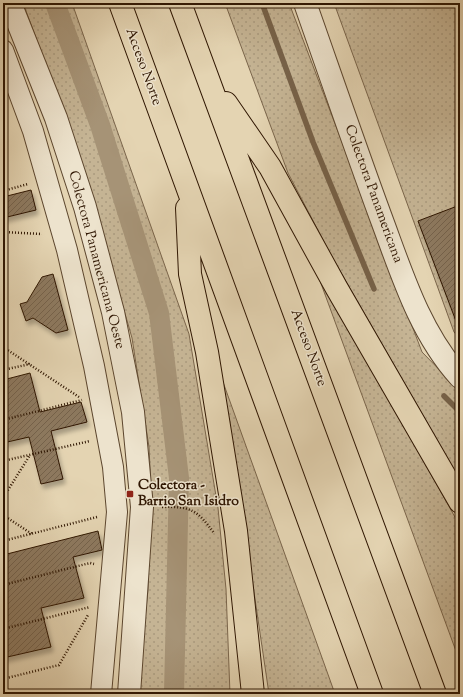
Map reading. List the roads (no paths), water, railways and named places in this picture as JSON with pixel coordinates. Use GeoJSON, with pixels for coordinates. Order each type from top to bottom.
{"type":"FeatureCollection","features":[{"type":"Feature","properties":{"kind":"highway","name":"Acceso Norte"},"geometry":{"type":"LineString","coordinates":[[120,3],[186,189],[372,694]]}},
{"type":"Feature","properties":{"kind":"highway","name":"Acceso Norte"},"geometry":{"type":"LineString","coordinates":[[183,7],[435,694]]}},
{"type":"Feature","properties":{"kind":"highway"},"geometry":{"type":"LineString","coordinates":[[208,78],[270,167],[336,287],[460,502]]}},
{"type":"Feature","properties":{"kind":"highway"},"geometry":{"type":"LineString","coordinates":[[186,189],[190,274],[207,352],[236,531],[253,694]]}},
{"type":"Feature","properties":{"kind":"street","name":"Colectora Panamericana Oeste"},"geometry":{"type":"LineString","coordinates":[[10,3],[56,118],[85,207],[114,312],[133,412],[138,451],[142,507],[129,694]]}},
{"type":"Feature","properties":{"kind":"street","name":"Colectora Panamericana"},"geometry":{"type":"LineString","coordinates":[[305,3],[355,146],[413,299],[428,332],[439,350],[459,376]]}},
{"type":"Feature","properties":{"kind":"street"},"geometry":{"type":"LineString","coordinates":[[3,50],[33,131],[63,235],[94,366],[113,467],[117,512],[101,694]]}},
{"type":"Feature","properties":{"kind":"waterway"},"geometry":{"type":"LineString","coordinates":[[55,3],[100,125],[159,313],[179,478],[174,694]]}},
{"type":"Feature","properties":{"kind":"waterway"},"geometry":{"type":"LineString","coordinates":[[262,3],[313,142],[374,289]]}},
{"type":"Feature","properties":{"kind":"waterway"},"geometry":{"type":"LineString","coordinates":[[444,396],[460,412]]}},
{"type":"Feature","properties":{"kind":"place","name":"Colectora - Barrio San Isidro"},"geometry":{"type":"Point","coordinates":[130,494]}}]}
